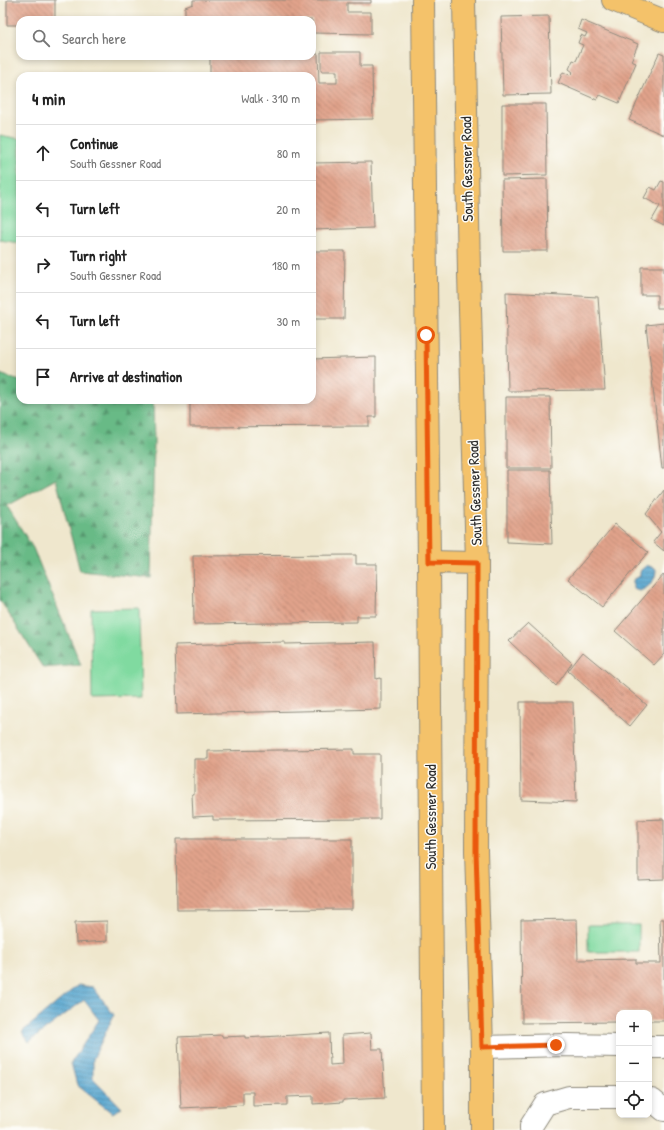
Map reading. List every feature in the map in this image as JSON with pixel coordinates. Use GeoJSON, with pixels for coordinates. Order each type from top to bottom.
{"type":"FeatureCollection","features":[{"type":"Feature","properties":{"kind":"main road","name":"South Gessner Road"},"geometry":{"type":"LineString","coordinates":[[423,0],[433,1130]]}},
{"type":"Feature","properties":{"kind":"main road","name":"South Gessner Road"},"geometry":{"type":"LineString","coordinates":[[464,0],[469,273],[477,563],[476,851],[482,1047],[482,1130]]}},
{"type":"Feature","properties":{"kind":"main road"},"geometry":{"type":"LineString","coordinates":[[613,0],[664,22]]}},
{"type":"Feature","properties":{"kind":"main road"},"geometry":{"type":"LineString","coordinates":[[429,562],[477,563]]}},
{"type":"Feature","properties":{"kind":"lane"},"geometry":{"type":"LineString","coordinates":[[482,1047],[567,1045],[616,1046]]}},
{"type":"Feature","properties":{"kind":"lane"},"geometry":{"type":"LineString","coordinates":[[652,1047],[664,1048]]}},
{"type":"Feature","properties":{"kind":"lane"},"geometry":{"type":"LineString","coordinates":[[531,1130],[531,1126],[545,1104],[569,1097],[616,1097]]}},
{"type":"Feature","properties":{"kind":"lane"},"geometry":{"type":"LineString","coordinates":[[652,1102],[664,1110]]}},
{"type":"Feature","properties":{"kind":"green space"},"geometry":{"type":"Polygon","coordinates":[[[0,135],[16,138],[16,243],[0,240],[0,135]]]}},
{"type":"Feature","properties":{"kind":"green space"},"geometry":{"type":"Polygon","coordinates":[[[0,374],[16,380],[16,404],[153,404],[154,441],[151,578],[80,571],[56,479],[7,506],[33,548],[81,665],[43,668],[0,600],[0,374]]]}},
{"type":"Feature","properties":{"kind":"green space"},"geometry":{"type":"Polygon","coordinates":[[[139,608],[141,699],[92,700],[91,609],[139,608]]]}},
{"type":"Feature","properties":{"kind":"green space"},"geometry":{"type":"Polygon","coordinates":[[[588,925],[639,925],[639,952],[588,952],[588,925]]]}},
{"type":"Feature","properties":{"kind":"water"},"geometry":{"type":"Polygon","coordinates":[[[647,565],[656,569],[654,580],[640,591],[633,589],[633,580],[640,576],[640,571],[647,565]]]}},
{"type":"Feature","properties":{"kind":"water"},"geometry":{"type":"Polygon","coordinates":[[[78,985],[93,987],[114,1015],[93,1059],[93,1078],[122,1108],[112,1113],[77,1085],[71,1063],[99,1020],[84,1000],[29,1042],[22,1032],[78,985]]]}},
{"type":"Feature","properties":{"kind":"building"},"geometry":{"type":"Polygon","coordinates":[[[7,0],[55,0],[55,16],[16,16],[16,25],[7,25],[7,0]]]}},
{"type":"Feature","properties":{"kind":"building"},"geometry":{"type":"Polygon","coordinates":[[[193,0],[371,0],[371,3],[347,3],[347,12],[371,12],[371,34],[316,33],[316,16],[185,16],[185,7],[193,4],[193,0]]]}},
{"type":"Feature","properties":{"kind":"building"},"geometry":{"type":"Polygon","coordinates":[[[549,16],[551,94],[503,95],[501,17],[549,16]]]}},
{"type":"Feature","properties":{"kind":"building"},"geometry":{"type":"Polygon","coordinates":[[[581,20],[638,44],[631,61],[636,63],[619,103],[600,95],[597,100],[558,83],[563,72],[570,75],[573,72],[569,69],[573,60],[576,61],[583,45],[578,43],[581,35],[585,37],[587,33],[578,29],[581,20]]]}},
{"type":"Feature","properties":{"kind":"building"},"geometry":{"type":"Polygon","coordinates":[[[321,52],[360,52],[360,66],[372,66],[373,119],[316,120],[316,72],[210,72],[210,60],[316,60],[316,54],[318,54],[319,83],[337,83],[337,71],[321,71],[321,52]]]}},
{"type":"Feature","properties":{"kind":"building"},"geometry":{"type":"Polygon","coordinates":[[[659,53],[664,55],[664,135],[629,120],[659,53]]]}},
{"type":"Feature","properties":{"kind":"building"},"geometry":{"type":"Polygon","coordinates":[[[502,104],[546,104],[547,175],[502,176],[502,104]]]}},
{"type":"Feature","properties":{"kind":"building"},"geometry":{"type":"Polygon","coordinates":[[[371,162],[373,228],[316,230],[316,163],[371,162]]]}},
{"type":"Feature","properties":{"kind":"building"},"geometry":{"type":"Polygon","coordinates":[[[547,179],[548,251],[503,251],[502,180],[547,179]]]}},
{"type":"Feature","properties":{"kind":"building"},"geometry":{"type":"Polygon","coordinates":[[[661,181],[664,182],[664,226],[652,220],[660,206],[644,198],[650,187],[656,190],[661,181]]]}},
{"type":"Feature","properties":{"kind":"building"},"geometry":{"type":"Polygon","coordinates":[[[316,251],[345,251],[344,319],[316,319],[316,251]]]}},
{"type":"Feature","properties":{"kind":"building"},"geometry":{"type":"Polygon","coordinates":[[[641,267],[664,267],[664,308],[657,308],[657,295],[641,295],[641,267]]]}},
{"type":"Feature","properties":{"kind":"building"},"geometry":{"type":"Polygon","coordinates":[[[506,292],[598,297],[605,390],[508,391],[506,292]]]}},
{"type":"Feature","properties":{"kind":"building"},"geometry":{"type":"Polygon","coordinates":[[[664,323],[664,468],[662,468],[646,325],[664,323]]]}},
{"type":"Feature","properties":{"kind":"building"},"geometry":{"type":"Polygon","coordinates":[[[376,357],[376,417],[369,417],[369,426],[190,427],[190,404],[316,404],[316,359],[376,357]]]}},
{"type":"Feature","properties":{"kind":"building"},"geometry":{"type":"Polygon","coordinates":[[[506,397],[550,397],[551,468],[506,468],[506,397]]]}},
{"type":"Feature","properties":{"kind":"building"},"geometry":{"type":"Polygon","coordinates":[[[507,470],[550,470],[552,544],[507,542],[507,470]]]}},
{"type":"Feature","properties":{"kind":"building"},"geometry":{"type":"Polygon","coordinates":[[[664,490],[664,551],[653,542],[661,532],[646,514],[664,490]]]}},
{"type":"Feature","properties":{"kind":"building"},"geometry":{"type":"Polygon","coordinates":[[[615,524],[648,552],[602,607],[568,579],[615,524]]]}},
{"type":"Feature","properties":{"kind":"building"},"geometry":{"type":"Polygon","coordinates":[[[356,555],[356,564],[377,564],[376,616],[357,616],[357,622],[194,624],[193,556],[356,555]]]}},
{"type":"Feature","properties":{"kind":"building"},"geometry":{"type":"Polygon","coordinates":[[[664,574],[664,654],[654,665],[615,631],[664,574]]]}},
{"type":"Feature","properties":{"kind":"building"},"geometry":{"type":"Polygon","coordinates":[[[528,623],[572,663],[556,686],[509,641],[528,623]]]}},
{"type":"Feature","properties":{"kind":"building"},"geometry":{"type":"Polygon","coordinates":[[[285,642],[285,644],[375,642],[376,679],[381,678],[381,709],[177,714],[175,645],[285,642]]]}},
{"type":"Feature","properties":{"kind":"building"},"geometry":{"type":"Polygon","coordinates":[[[583,652],[647,705],[630,726],[568,671],[583,652]]]}},
{"type":"Feature","properties":{"kind":"building"},"geometry":{"type":"Polygon","coordinates":[[[520,702],[573,702],[576,802],[521,800],[520,702]]]}},
{"type":"Feature","properties":{"kind":"building"},"geometry":{"type":"Polygon","coordinates":[[[354,749],[354,754],[380,754],[380,819],[213,820],[213,816],[193,817],[192,794],[194,794],[194,759],[208,759],[208,751],[354,749]]]}},
{"type":"Feature","properties":{"kind":"building"},"geometry":{"type":"Polygon","coordinates":[[[664,819],[664,879],[638,880],[638,820],[664,819]]]}},
{"type":"Feature","properties":{"kind":"building"},"geometry":{"type":"Polygon","coordinates":[[[176,839],[352,839],[352,909],[177,910],[176,839]]]}},
{"type":"Feature","properties":{"kind":"building"},"geometry":{"type":"Polygon","coordinates":[[[577,919],[578,960],[636,959],[636,963],[661,963],[660,919],[664,919],[664,1021],[652,1021],[652,1010],[616,1010],[616,1022],[522,1023],[521,920],[577,919]]]}},
{"type":"Feature","properties":{"kind":"building"},"geometry":{"type":"Polygon","coordinates":[[[107,921],[107,941],[76,943],[75,922],[107,921]]]}},
{"type":"Feature","properties":{"kind":"building"},"geometry":{"type":"Polygon","coordinates":[[[329,1033],[330,1065],[343,1064],[342,1035],[371,1033],[372,1049],[382,1049],[385,1098],[343,1100],[343,1102],[313,1104],[313,1096],[287,1097],[287,1105],[253,1106],[253,1092],[243,1092],[243,1105],[181,1108],[178,1037],[222,1035],[222,1037],[245,1036],[245,1038],[329,1033]]]}},
{"type":"Feature","properties":{"kind":"route"},"geometry":{"type":"LineString","coordinates":[[426,335],[429,562],[477,563],[476,851],[482,1047],[556,1045]]}}]}
